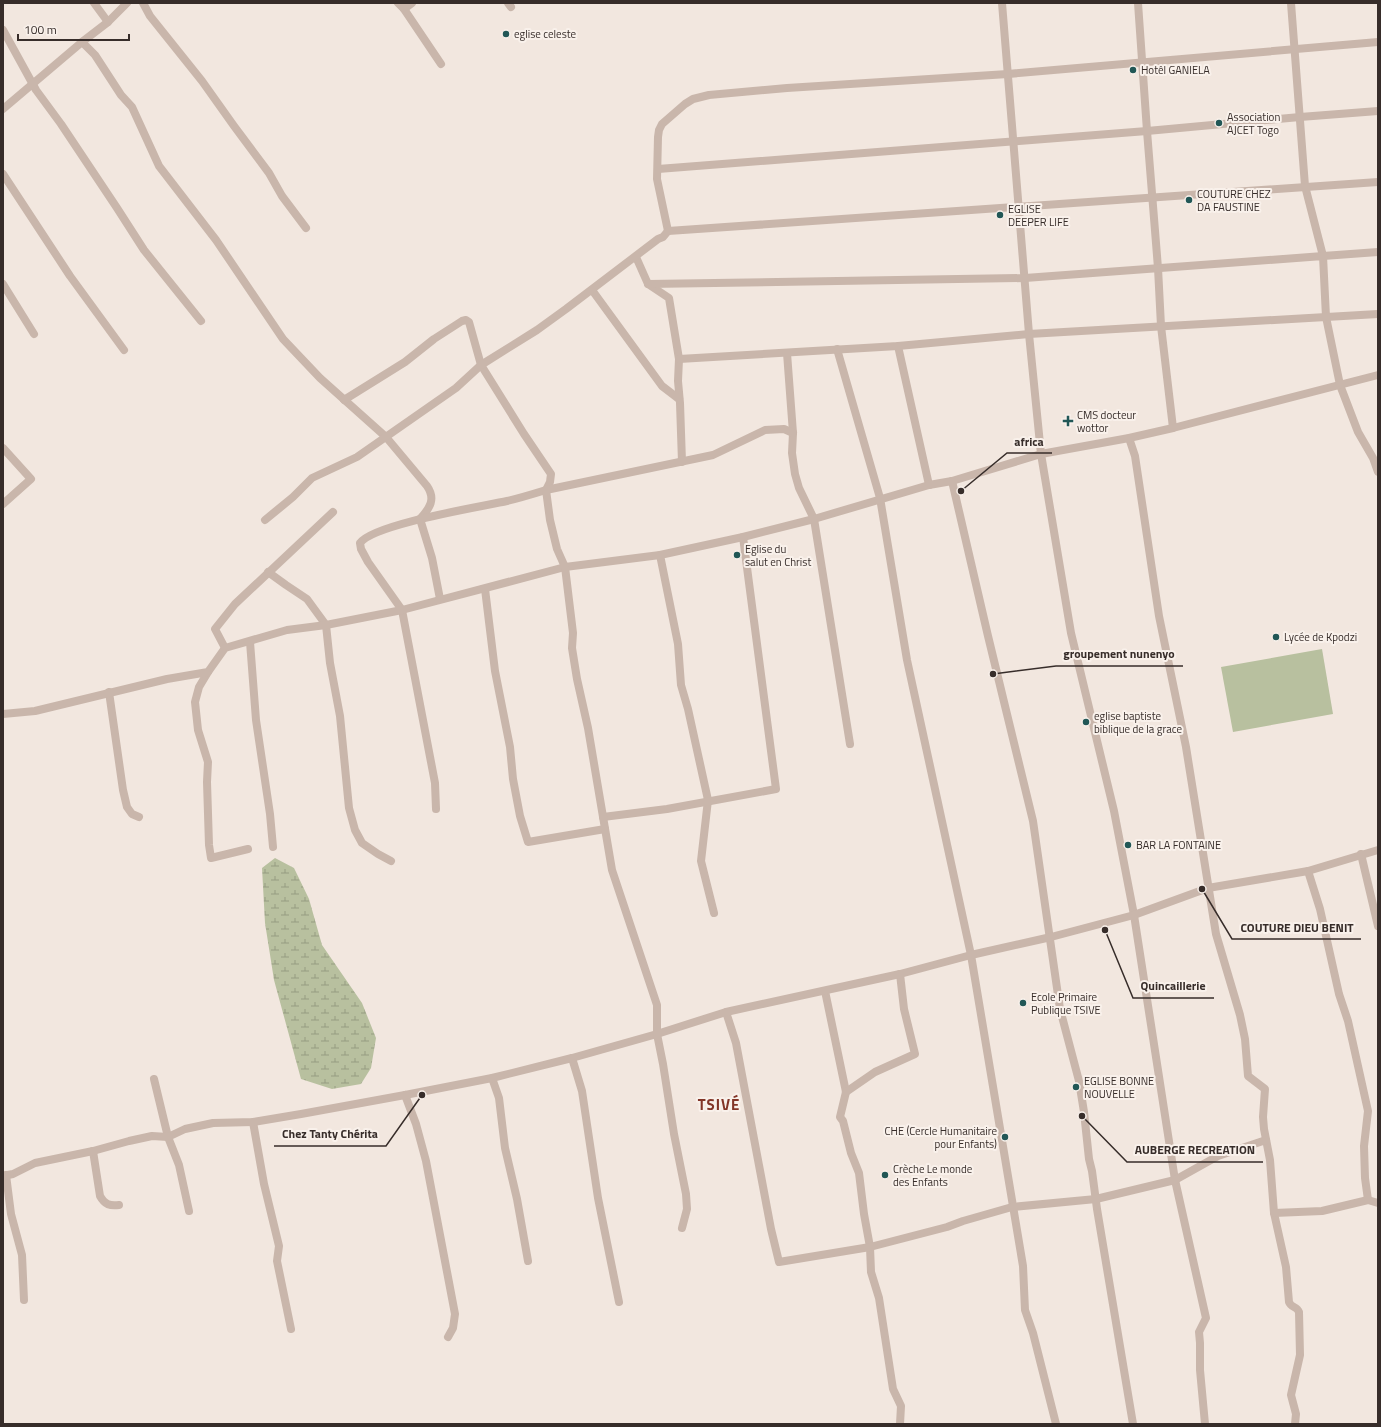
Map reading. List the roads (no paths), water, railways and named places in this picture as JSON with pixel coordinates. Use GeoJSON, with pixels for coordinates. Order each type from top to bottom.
{"type":"FeatureCollection","features":[{"type":"Feature","properties":{"kind":"street"},"geometry":{"type":"LineString","coordinates":[[94,3],[108,22]]}},
{"type":"Feature","properties":{"kind":"street"},"geometry":{"type":"LineString","coordinates":[[3,109],[33,82],[108,22],[126,3]]}},
{"type":"Feature","properties":{"kind":"street"},"geometry":{"type":"LineString","coordinates":[[143,3],[150,16],[202,81],[269,173],[282,196],[306,228]]}},
{"type":"Feature","properties":{"kind":"street"},"geometry":{"type":"LineString","coordinates":[[412,3],[401,6],[441,64]]}},
{"type":"Feature","properties":{"kind":"street"},"geometry":{"type":"LineString","coordinates":[[1002,3],[1020,207],[1029,334],[1041,454],[1071,633],[1114,811],[1134,915],[1175,1180],[1206,1318],[1199,1332],[1200,1370],[1205,1424]]}},
{"type":"Feature","properties":{"kind":"street"},"geometry":{"type":"LineString","coordinates":[[1138,3],[1161,326],[1173,428]]}},
{"type":"Feature","properties":{"kind":"street"},"geometry":{"type":"LineString","coordinates":[[1291,3],[1296,50],[1305,186],[1323,256],[1326,317],[1340,385],[1358,432],[1373,458],[1378,472]]}},
{"type":"Feature","properties":{"kind":"street"},"geometry":{"type":"LineString","coordinates":[[3,30],[33,82],[36,90],[87,163],[144,250],[201,321]]}},
{"type":"Feature","properties":{"kind":"street"},"geometry":{"type":"LineString","coordinates":[[82,42],[95,55],[121,95],[132,107],[159,166],[216,240],[283,339],[320,378],[386,437],[432,493],[432,500],[420,519]]}},
{"type":"Feature","properties":{"kind":"street"},"geometry":{"type":"LineString","coordinates":[[668,231],[657,179],[659,130],[662,124],[694,99],[709,95],[787,88],[1008,74],[1378,42]]}},
{"type":"Feature","properties":{"kind":"street"},"geometry":{"type":"LineString","coordinates":[[658,168],[1146,131],[1378,111]]}},
{"type":"Feature","properties":{"kind":"street"},"geometry":{"type":"LineString","coordinates":[[3,174],[70,276],[124,350]]}},
{"type":"Feature","properties":{"kind":"street"},"geometry":{"type":"LineString","coordinates":[[265,520],[293,497],[312,478],[357,457],[386,437],[456,388],[481,365],[537,330],[592,290],[658,239],[663,237],[668,231],[1378,182]]}},
{"type":"Feature","properties":{"kind":"street"},"geometry":{"type":"LineString","coordinates":[[648,284],[1025,278],[1378,252]]}},
{"type":"Feature","properties":{"kind":"street"},"geometry":{"type":"LineString","coordinates":[[636,257],[648,284],[669,298],[679,359],[678,381],[682,462]]}},
{"type":"Feature","properties":{"kind":"street"},"geometry":{"type":"LineString","coordinates":[[3,284],[34,334]]}},
{"type":"Feature","properties":{"kind":"street"},"geometry":{"type":"LineString","coordinates":[[592,290],[662,386],[679,399]]}},
{"type":"Feature","properties":{"kind":"street"},"geometry":{"type":"LineString","coordinates":[[679,359],[898,346],[1029,334],[1378,314]]}},
{"type":"Feature","properties":{"kind":"street"},"geometry":{"type":"LineString","coordinates":[[344,400],[405,362],[434,339],[466,320],[469,322],[481,365],[551,474],[550,482],[546,490],[550,520],[557,549],[566,567],[573,633],[572,648],[588,728],[612,870],[657,1005],[657,1034],[664,1064],[674,1134],[686,1194],[687,1209],[682,1228]]}},
{"type":"Feature","properties":{"kind":"street"},"geometry":{"type":"LineString","coordinates":[[898,346],[929,485]]}},
{"type":"Feature","properties":{"kind":"street"},"geometry":{"type":"LineString","coordinates":[[837,349],[880,498],[907,660],[971,955],[1023,1266],[1025,1310],[1056,1424]]}},
{"type":"Feature","properties":{"kind":"street"},"geometry":{"type":"LineString","coordinates":[[787,353],[793,433],[792,453],[794,474],[814,519],[850,744]]}},
{"type":"Feature","properties":{"kind":"street"},"geometry":{"type":"LineString","coordinates":[[248,849],[211,858],[209,845],[207,782],[208,762],[198,730],[195,702],[199,687],[225,648],[288,630],[326,625],[402,610],[566,567],[660,555],[743,537],[814,519],[880,498],[929,485],[952,481],[1041,454],[1130,438],[1173,428],[1378,375]]}},
{"type":"Feature","properties":{"kind":"street"},"geometry":{"type":"LineString","coordinates":[[436,809],[435,783],[402,610],[368,562],[360,543],[363,539],[379,532],[420,519],[509,501],[546,490],[713,455],[765,430],[784,429],[793,433]]}},
{"type":"Feature","properties":{"kind":"street"},"geometry":{"type":"LineString","coordinates":[[1130,438],[1135,456],[1159,616],[1186,747],[1216,934],[1240,1015],[1245,1039],[1248,1076],[1265,1088],[1263,1117],[1270,1160],[1274,1213],[1284,1254],[1289,1302],[1291,1306],[1297,1308],[1299,1312],[1300,1355],[1292,1385],[1291,1395],[1296,1414],[1295,1424]]}},
{"type":"Feature","properties":{"kind":"street"},"geometry":{"type":"LineString","coordinates":[[3,448],[31,479],[3,504]]}},
{"type":"Feature","properties":{"kind":"street"},"geometry":{"type":"LineString","coordinates":[[952,481],[1033,821],[1060,1009],[1079,1081],[1096,1199],[1132,1424]]}},
{"type":"Feature","properties":{"kind":"street"},"geometry":{"type":"LineString","coordinates":[[225,648],[215,629],[235,604],[333,512]]}},
{"type":"Feature","properties":{"kind":"street"},"geometry":{"type":"LineString","coordinates":[[420,519],[432,558],[440,599]]}},
{"type":"Feature","properties":{"kind":"street"},"geometry":{"type":"LineString","coordinates":[[603,817],[661,810],[708,800],[776,789],[743,537]]}},
{"type":"Feature","properties":{"kind":"street"},"geometry":{"type":"LineString","coordinates":[[660,555],[678,644],[681,685],[688,709],[708,800],[701,861],[714,913]]}},
{"type":"Feature","properties":{"kind":"street"},"geometry":{"type":"LineString","coordinates":[[268,572],[307,599],[326,625],[330,663],[340,716],[349,808],[355,830],[362,843],[378,854],[392,861]]}},
{"type":"Feature","properties":{"kind":"street"},"geometry":{"type":"LineString","coordinates":[[485,589],[495,671],[510,747],[513,779],[520,816],[528,842],[605,829]]}},
{"type":"Feature","properties":{"kind":"street"},"geometry":{"type":"LineString","coordinates":[[250,642],[256,720],[270,814],[273,847]]}},
{"type":"Feature","properties":{"kind":"street"},"geometry":{"type":"LineString","coordinates":[[3,714],[35,710],[167,679],[208,672]]}},
{"type":"Feature","properties":{"kind":"street"},"geometry":{"type":"LineString","coordinates":[[109,692],[123,790],[127,807],[132,814],[139,817]]}},
{"type":"Feature","properties":{"kind":"street"},"geometry":{"type":"LineString","coordinates":[[24,1300],[22,1255],[11,1214],[4,1176],[13,1174],[35,1163],[93,1151],[152,1136],[168,1137],[185,1129],[212,1123],[253,1122],[492,1078],[572,1058],[657,1034],[726,1012],[900,974],[971,955],[1050,937],[1134,915],[1208,888],[1308,871],[1378,850]]}},
{"type":"Feature","properties":{"kind":"street"},"geometry":{"type":"LineString","coordinates":[[1361,854],[1378,926]]}},
{"type":"Feature","properties":{"kind":"street"},"geometry":{"type":"LineString","coordinates":[[1308,871],[1320,909],[1339,994],[1348,1021],[1367,1104],[1368,1111],[1364,1146],[1365,1178],[1368,1200]]}},
{"type":"Feature","properties":{"kind":"street"},"geometry":{"type":"LineString","coordinates":[[846,1092],[875,1072],[915,1054],[904,1008],[900,974]]}},
{"type":"Feature","properties":{"kind":"street"},"geometry":{"type":"LineString","coordinates":[[825,991],[846,1092],[840,1117],[843,1121],[851,1153],[858,1172],[870,1246],[871,1272],[879,1298],[893,1389],[901,1406],[900,1424]]}},
{"type":"Feature","properties":{"kind":"street"},"geometry":{"type":"LineString","coordinates":[[726,1012],[736,1043],[771,1229],[779,1262],[870,1246],[947,1227],[1012,1207],[1096,1199],[1175,1180],[1218,1156],[1266,1140]]}},
{"type":"Feature","properties":{"kind":"street"},"geometry":{"type":"LineString","coordinates":[[572,1058],[582,1091],[598,1198],[619,1302]]}},
{"type":"Feature","properties":{"kind":"street"},"geometry":{"type":"LineString","coordinates":[[492,1078],[499,1098],[505,1148],[517,1199],[528,1262]]}},
{"type":"Feature","properties":{"kind":"street"},"geometry":{"type":"LineString","coordinates":[[154,1079],[168,1137],[179,1165],[188,1211]]}},
{"type":"Feature","properties":{"kind":"street"},"geometry":{"type":"LineString","coordinates":[[405,1095],[416,1124],[426,1161],[455,1314],[453,1328],[448,1337]]}},
{"type":"Feature","properties":{"kind":"street"},"geometry":{"type":"LineString","coordinates":[[253,1122],[264,1184],[279,1246],[277,1260],[291,1329]]}},
{"type":"Feature","properties":{"kind":"street"},"geometry":{"type":"LineString","coordinates":[[93,1151],[100,1196],[104,1202],[111,1206],[119,1205]]}},
{"type":"Feature","properties":{"kind":"street"},"geometry":{"type":"LineString","coordinates":[[1274,1213],[1322,1210],[1368,1200],[1378,1203]]}},
{"type":"Feature","properties":{"kind":"place","name":"eglise celeste"},"geometry":{"type":"Point","coordinates":[506,34]}},
{"type":"Feature","properties":{"kind":"place","name":"Hotêl GANIELA"},"geometry":{"type":"Point","coordinates":[1133,70]}},
{"type":"Feature","properties":{"kind":"place","name":"Association AJCET Togo"},"geometry":{"type":"Point","coordinates":[1219,123]}},
{"type":"Feature","properties":{"kind":"place","name":"COUTURE CHEZ DA FAUSTINE"},"geometry":{"type":"Point","coordinates":[1189,200]}},
{"type":"Feature","properties":{"kind":"place","name":"EGLISE DEEPER LIFE"},"geometry":{"type":"Point","coordinates":[1000,215]}},
{"type":"Feature","properties":{"kind":"place","name":"CMS docteur wottor"},"geometry":{"type":"Point","coordinates":[1068,421]}},
{"type":"Feature","properties":{"kind":"place","name":"africa"},"geometry":{"type":"Point","coordinates":[961,491]}},
{"type":"Feature","properties":{"kind":"place","name":"Eglise du salut en Christ"},"geometry":{"type":"Point","coordinates":[737,555]}},
{"type":"Feature","properties":{"kind":"place","name":"Lycée de Kpodzi"},"geometry":{"type":"Point","coordinates":[1276,637]}},
{"type":"Feature","properties":{"kind":"place","name":"groupement nunenyo"},"geometry":{"type":"Point","coordinates":[993,674]}},
{"type":"Feature","properties":{"kind":"place","name":"eglise baptiste biblique de la grace"},"geometry":{"type":"Point","coordinates":[1086,722]}},
{"type":"Feature","properties":{"kind":"place","name":"BAR LA FONTAINE"},"geometry":{"type":"Point","coordinates":[1128,845]}},
{"type":"Feature","properties":{"kind":"place","name":"COUTURE DIEU BENIT"},"geometry":{"type":"Point","coordinates":[1202,889]}},
{"type":"Feature","properties":{"kind":"place","name":"Quincaillerie"},"geometry":{"type":"Point","coordinates":[1105,930]}},
{"type":"Feature","properties":{"kind":"place","name":"Ecole Primaire Publique TSIVE"},"geometry":{"type":"Point","coordinates":[1023,1003]}},
{"type":"Feature","properties":{"kind":"place","name":"EGLISE BONNE NOUVELLE"},"geometry":{"type":"Point","coordinates":[1076,1087]}},
{"type":"Feature","properties":{"kind":"place","name":"Chez Tanty Chérita"},"geometry":{"type":"Point","coordinates":[422,1095]}},
{"type":"Feature","properties":{"kind":"place","name":"AUBERGE RECREATION"},"geometry":{"type":"Point","coordinates":[1082,1116]}},
{"type":"Feature","properties":{"kind":"place","name":"CHE (Cercle Humanitaire pour Enfants)"},"geometry":{"type":"Point","coordinates":[1005,1137]}},
{"type":"Feature","properties":{"kind":"place","name":"Crèche Le monde des Enfants"},"geometry":{"type":"Point","coordinates":[885,1175]}},
{"type":"Feature","properties":{"kind":"district","name":"TSIVÉ"},"geometry":{"type":"Point","coordinates":[719,1104]}}]}
